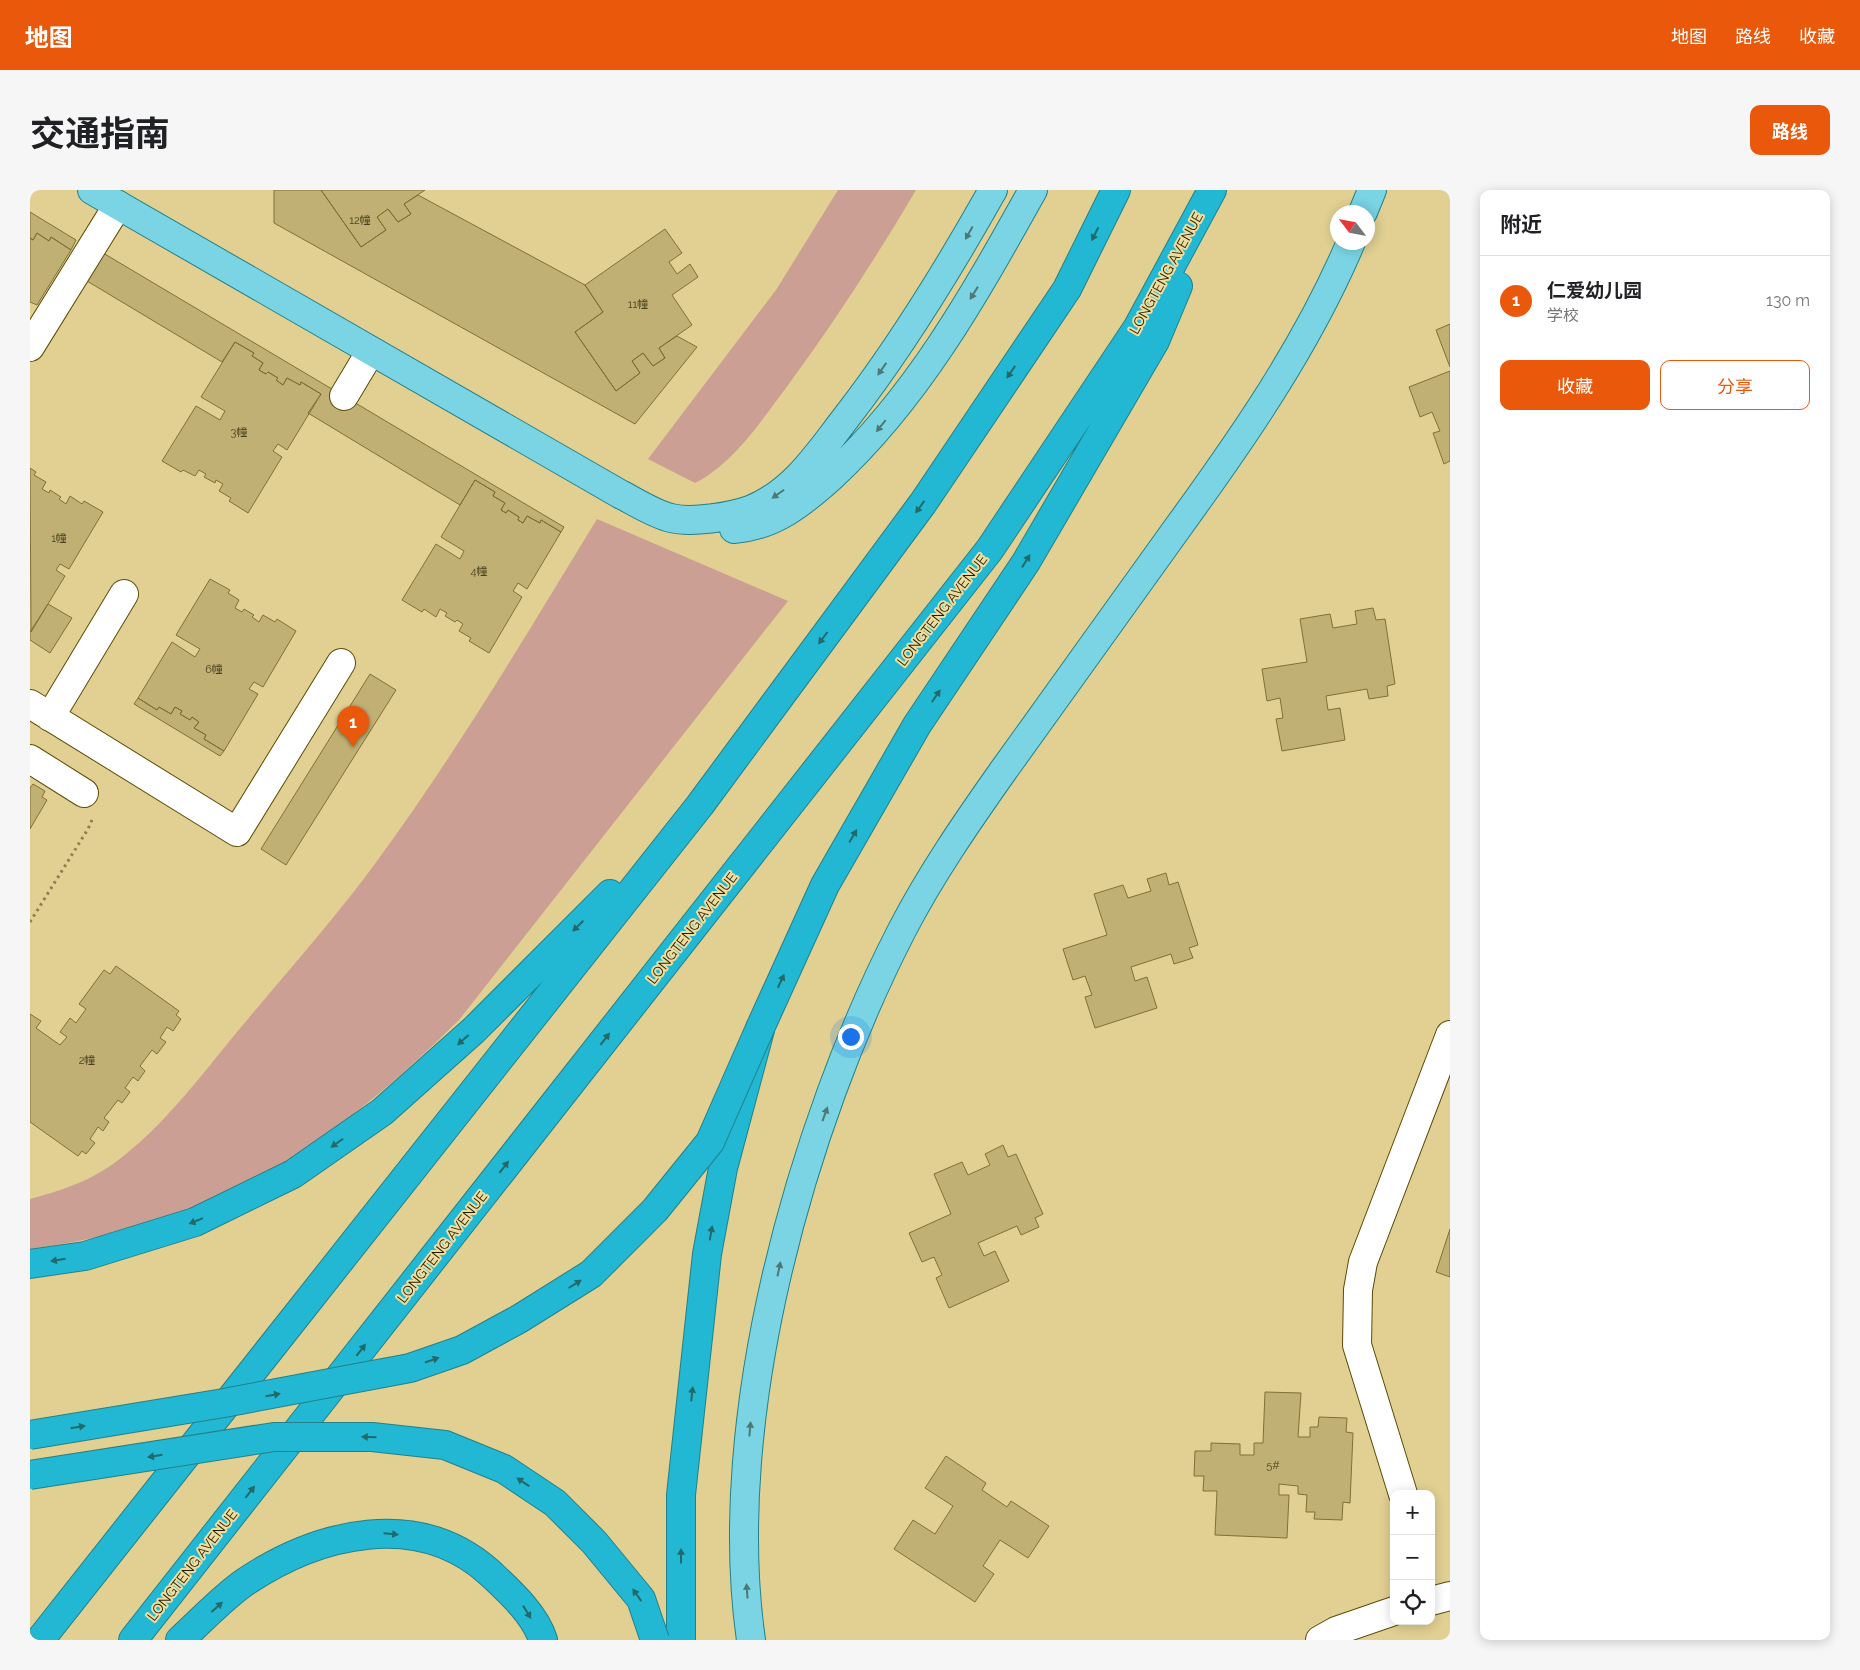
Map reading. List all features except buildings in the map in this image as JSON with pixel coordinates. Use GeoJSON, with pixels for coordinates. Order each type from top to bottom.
{"type":"FeatureCollection","features":[{"type":"Feature","properties":{"kind":"highway"},"geometry":{"type":"LineString","coordinates":[[47,1631],[700,805],[923,503],[1067,289],[1116,190]]}},
{"type":"Feature","properties":{"kind":"highway","name":"LONGTENG AVENUE"},"geometry":{"type":"LineString","coordinates":[[133,1640],[990,549],[1138,327],[1212,190]]}},
{"type":"Feature","properties":{"kind":"highway"},"geometry":{"type":"LineString","coordinates":[[30,1435],[224,1403],[410,1368],[462,1350],[519,1319],[592,1274],[655,1210],[710,1142],[826,884],[917,724],[1026,562],[1155,341],[1219,190]]}},
{"type":"Feature","properties":{"kind":"highway"},"geometry":{"type":"LineString","coordinates":[[30,1264],[85,1256],[195,1222],[293,1174],[382,1112],[474,1030],[700,805]]}},
{"type":"Feature","properties":{"kind":"highway"},"geometry":{"type":"LineString","coordinates":[[682,1640],[682,1495],[707,1254],[723,1168],[761,1026]]}},
{"type":"Feature","properties":{"kind":"highway"},"geometry":{"type":"LineString","coordinates":[[30,1475],[274,1437],[372,1437],[445,1445],[504,1469],[554,1503],[594,1542],[641,1599],[655,1640]]}},
{"type":"Feature","properties":{"kind":"highway"},"geometry":{"type":"LineString","coordinates":[[180,1640],[243,1583],[286,1557],[343,1537],[389,1532],[436,1542],[480,1564],[518,1599],[543,1640]]}},
{"type":"Feature","properties":{"kind":"main road"},"geometry":{"type":"LineString","coordinates":[[92,190],[620,494],[672,518],[702,526],[728,530],[750,528],[773,520],[800,505],[865,446],[942,345],[984,278],[1033,190]]}},
{"type":"Feature","properties":{"kind":"main road"},"geometry":{"type":"LineString","coordinates":[[672,518],[702,519],[729,516],[756,507],[788,487],[810,464],[867,391],[910,329],[951,266],[993,190]]}},
{"type":"Feature","properties":{"kind":"main road"},"geometry":{"type":"LineString","coordinates":[[1359,205],[1364,190]]}},
{"type":"Feature","properties":{"kind":"main road"},"geometry":{"type":"LineString","coordinates":[[1366,205],[1372,190]]}},
{"type":"Feature","properties":{"kind":"main road"},"geometry":{"type":"LineString","coordinates":[[751,1640],[745,1563],[746,1498],[750,1425],[764,1340],[788,1231],[820,1128],[861,1016],[903,928],[949,850],[1248,430],[1302,340],[1347,250]]}},
{"type":"Feature","properties":{"kind":"street"},"geometry":{"type":"LineString","coordinates":[[30,347],[118,205]]}},
{"type":"Feature","properties":{"kind":"street"},"geometry":{"type":"LineString","coordinates":[[344,396],[371,351]]}},
{"type":"Feature","properties":{"kind":"street"},"geometry":{"type":"LineString","coordinates":[[124,594],[40,710],[237,832],[341,664]]}},
{"type":"Feature","properties":{"kind":"street"},"geometry":{"type":"LineString","coordinates":[[30,759],[84,793]]}},
{"type":"Feature","properties":{"kind":"street"},"geometry":{"type":"LineString","coordinates":[[1402,1490],[1357,1345],[1358,1290],[1363,1262],[1450,1035]]}},
{"type":"Feature","properties":{"kind":"street"},"geometry":{"type":"LineString","coordinates":[[1320,1640],[1336,1631],[1390,1612]]}},
{"type":"Feature","properties":{"kind":"path"},"geometry":{"type":"LineString","coordinates":[[30,922],[88,829],[93,816],[92,804],[84,793]]}},
{"type":"Feature","properties":{"kind":"shaded area"},"geometry":{"type":"Polygon","coordinates":[[[838,190],[916,190],[870,266],[821,340],[766,414],[734,453],[709,475],[695,483],[648,459],[776,290],[838,190]]]}},
{"type":"Feature","properties":{"kind":"shaded area"},"geometry":{"type":"Polygon","coordinates":[[[597,519],[788,601],[459,1020],[400,1076],[369,1102],[303,1151],[232,1191],[195,1208],[135,1228],[93,1238],[30,1249],[30,1199],[94,1176],[113,1164],[151,1132],[185,1096],[362,881],[407,820],[463,735],[597,519]]]}},
{"type":"Feature","properties":{"kind":"place","name":"仁爱幼儿园"},"geometry":{"type":"Point","coordinates":[353,747]}}]}
